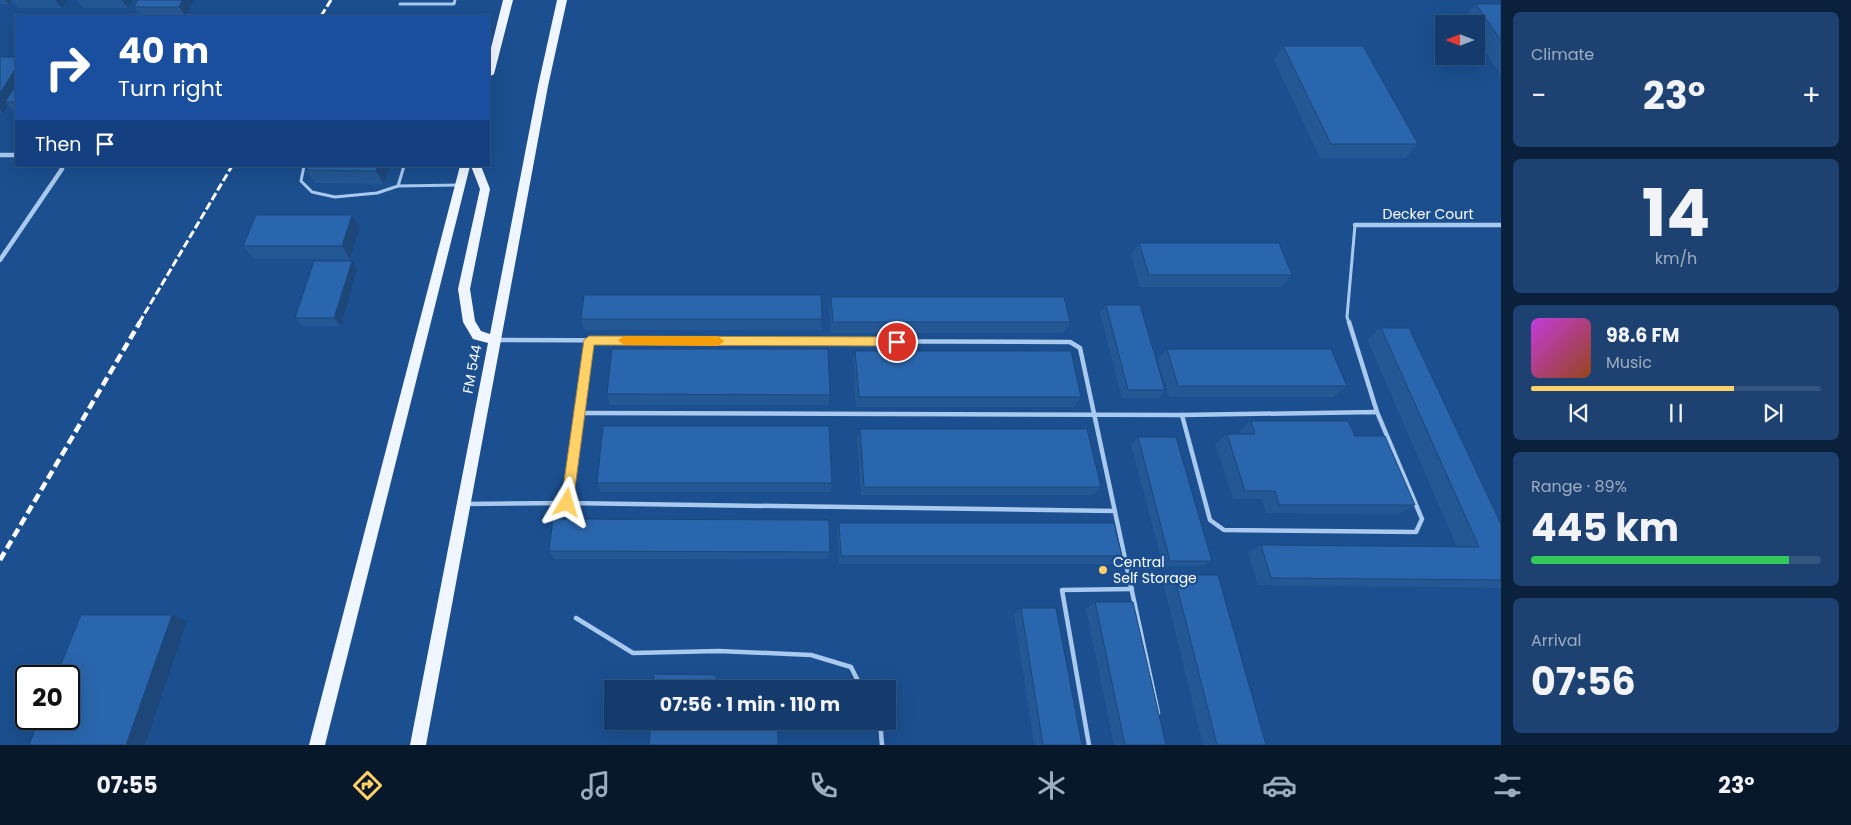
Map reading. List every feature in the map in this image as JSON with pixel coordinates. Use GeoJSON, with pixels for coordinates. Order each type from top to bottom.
{"type":"FeatureCollection","features":[{"type":"Feature","properties":{"kind":"main road"},"geometry":{"type":"LineString","coordinates":[[490,70],[508,0]]}},
{"type":"Feature","properties":{"kind":"main road","name":"FM 544"},"geometry":{"type":"LineString","coordinates":[[418,745],[543,86],[562,0]]}},
{"type":"Feature","properties":{"kind":"main road"},"geometry":{"type":"LineString","coordinates":[[317,745],[465,167]]}},
{"type":"Feature","properties":{"kind":"main road"},"geometry":{"type":"LineString","coordinates":[[476,167],[485,189],[464,289],[469,322],[477,335],[494,340]]}},
{"type":"Feature","properties":{"kind":"street"},"geometry":{"type":"LineString","coordinates":[[0,155],[15,155]]}},
{"type":"Feature","properties":{"kind":"street"},"geometry":{"type":"LineString","coordinates":[[0,260],[62,169],[61,167]]}},
{"type":"Feature","properties":{"kind":"street","name":"Decker Court"},"geometry":{"type":"LineString","coordinates":[[1355,224],[1501,225]]}},
{"type":"Feature","properties":{"kind":"lane"},"geometry":{"type":"LineString","coordinates":[[400,4],[454,4],[455,0]]}},
{"type":"Feature","properties":{"kind":"lane"},"geometry":{"type":"LineString","coordinates":[[304,167],[301,181],[312,192],[334,197],[377,193],[398,186],[460,185]]}},
{"type":"Feature","properties":{"kind":"lane"},"geometry":{"type":"LineString","coordinates":[[398,186],[404,167]]}},
{"type":"Feature","properties":{"kind":"lane"},"geometry":{"type":"LineString","coordinates":[[1182,415],[1210,520],[1224,530],[1416,532],[1422,519],[1377,412],[1347,317],[1355,224]]}},
{"type":"Feature","properties":{"kind":"lane"},"geometry":{"type":"LineString","coordinates":[[494,340],[1070,342],[1080,348],[1159,716]]}},
{"type":"Feature","properties":{"kind":"lane"},"geometry":{"type":"LineString","coordinates":[[567,503],[589,340]]}},
{"type":"Feature","properties":{"kind":"lane"},"geometry":{"type":"LineString","coordinates":[[579,413],[1094,416],[1377,412]]}},
{"type":"Feature","properties":{"kind":"lane"},"geometry":{"type":"LineString","coordinates":[[464,504],[567,503],[1115,511]]}},
{"type":"Feature","properties":{"kind":"lane"},"geometry":{"type":"LineString","coordinates":[[1089,745],[1062,590],[1132,589]]}},
{"type":"Feature","properties":{"kind":"lane"},"geometry":{"type":"LineString","coordinates":[[576,618],[633,653],[719,650],[811,655],[851,667],[858,680]]}},
{"type":"Feature","properties":{"kind":"lane"},"geometry":{"type":"LineString","coordinates":[[881,730],[882,745]]}},
{"type":"Feature","properties":{"kind":"building"},"geometry":{"type":"Polygon","coordinates":[[[138,0],[182,0],[179,7],[134,7],[138,0]]]}},
{"type":"Feature","properties":{"kind":"building"},"geometry":{"type":"Polygon","coordinates":[[[1476,4],[1501,4],[1501,41],[1485,15],[1476,4]]]}},
{"type":"Feature","properties":{"kind":"building"},"geometry":{"type":"Polygon","coordinates":[[[1283,46],[1363,46],[1418,144],[1331,144],[1283,46]]]}},
{"type":"Feature","properties":{"kind":"building"},"geometry":{"type":"Polygon","coordinates":[[[0,57],[15,57],[15,70],[0,93],[0,57]]]}},
{"type":"Feature","properties":{"kind":"building"},"geometry":{"type":"Polygon","coordinates":[[[15,87],[15,102],[5,102],[15,87]]]}},
{"type":"Feature","properties":{"kind":"building"},"geometry":{"type":"Polygon","coordinates":[[[308,167],[378,167],[376,171],[306,170],[308,167]]]}},
{"type":"Feature","properties":{"kind":"building"},"geometry":{"type":"Polygon","coordinates":[[[256,215],[352,215],[342,246],[243,246],[256,215]]]}},
{"type":"Feature","properties":{"kind":"building"},"geometry":{"type":"Polygon","coordinates":[[[1139,243],[1279,243],[1292,275],[1149,275],[1139,243]]]}},
{"type":"Feature","properties":{"kind":"building"},"geometry":{"type":"Polygon","coordinates":[[[314,261],[352,261],[334,318],[295,318],[314,261]]]}},
{"type":"Feature","properties":{"kind":"building"},"geometry":{"type":"Polygon","coordinates":[[[584,295],[821,295],[822,319],[581,319],[584,295]]]}},
{"type":"Feature","properties":{"kind":"building"},"geometry":{"type":"Polygon","coordinates":[[[831,297],[1064,297],[1070,322],[833,322],[831,297]]]}},
{"type":"Feature","properties":{"kind":"building"},"geometry":{"type":"Polygon","coordinates":[[[1106,305],[1140,305],[1165,390],[1128,390],[1106,305]]]}},
{"type":"Feature","properties":{"kind":"building"},"geometry":{"type":"Polygon","coordinates":[[[1381,328],[1409,328],[1501,524],[1501,580],[1271,578],[1261,545],[1479,547],[1381,328]]]}},
{"type":"Feature","properties":{"kind":"building"},"geometry":{"type":"Polygon","coordinates":[[[612,349],[828,349],[830,395],[607,394],[612,349]]]}},
{"type":"Feature","properties":{"kind":"building"},"geometry":{"type":"Polygon","coordinates":[[[1167,349],[1331,349],[1347,386],[1178,386],[1167,349]]]}},
{"type":"Feature","properties":{"kind":"building"},"geometry":{"type":"Polygon","coordinates":[[[855,351],[1071,351],[1081,397],[859,397],[855,351]]]}},
{"type":"Feature","properties":{"kind":"building"},"geometry":{"type":"Polygon","coordinates":[[[1251,421],[1348,421],[1355,436],[1385,436],[1415,505],[1279,505],[1275,491],[1245,491],[1227,434],[1255,434],[1251,421]]]}},
{"type":"Feature","properties":{"kind":"building"},"geometry":{"type":"Polygon","coordinates":[[[603,426],[829,426],[832,483],[597,483],[603,426]]]}},
{"type":"Feature","properties":{"kind":"building"},"geometry":{"type":"Polygon","coordinates":[[[860,429],[1087,429],[1101,487],[864,487],[860,429]]]}},
{"type":"Feature","properties":{"kind":"building"},"geometry":{"type":"Polygon","coordinates":[[[1138,437],[1176,437],[1212,561],[1170,561],[1138,437]]]}},
{"type":"Feature","properties":{"kind":"building"},"geometry":{"type":"Polygon","coordinates":[[[553,519],[829,520],[830,552],[549,551],[553,519]]]}},
{"type":"Feature","properties":{"kind":"building"},"geometry":{"type":"Polygon","coordinates":[[[839,523],[1114,523],[1122,556],[841,556],[839,523]]]}},
{"type":"Feature","properties":{"kind":"building"},"geometry":{"type":"Polygon","coordinates":[[[1174,575],[1218,575],[1266,745],[1217,745],[1174,575]]]}},
{"type":"Feature","properties":{"kind":"building"},"geometry":{"type":"Polygon","coordinates":[[[1095,602],[1133,602],[1166,745],[1125,745],[1095,602]]]}},
{"type":"Feature","properties":{"kind":"building"},"geometry":{"type":"Polygon","coordinates":[[[1021,608],[1056,608],[1082,745],[1043,745],[1021,608]]]}},
{"type":"Feature","properties":{"kind":"building"},"geometry":{"type":"Polygon","coordinates":[[[81,615],[172,615],[126,745],[29,745],[35,730],[80,730],[80,665],[61,665],[81,615]]]}},
{"type":"Feature","properties":{"kind":"building"},"geometry":{"type":"Polygon","coordinates":[[[654,674],[716,675],[716,680],[654,680],[654,674]]]}},
{"type":"Feature","properties":{"kind":"building"},"geometry":{"type":"Polygon","coordinates":[[[650,730],[778,730],[778,745],[649,745],[650,730]]]}},
{"type":"Feature","properties":{"kind":"railway"},"geometry":{"type":"LineString","coordinates":[[322,15],[331,0]]}},
{"type":"Feature","properties":{"kind":"railway"},"geometry":{"type":"LineString","coordinates":[[139,323],[231,167]]}},
{"type":"Feature","properties":{"kind":"railway"},"geometry":{"type":"LineString","coordinates":[[0,560],[140,322]]}},
{"type":"Feature","properties":{"kind":"slow traffic"},"geometry":{"type":"LineString","coordinates":[[624,340],[718,341]]}},
{"type":"Feature","properties":{"kind":"place","name":"Central Self Storage"},"geometry":{"type":"Point","coordinates":[1103,570]}},
{"type":"Feature","properties":{"kind":"route"},"geometry":{"type":"LineString","coordinates":[[567,503],[589,340],[897,342]]}}]}
